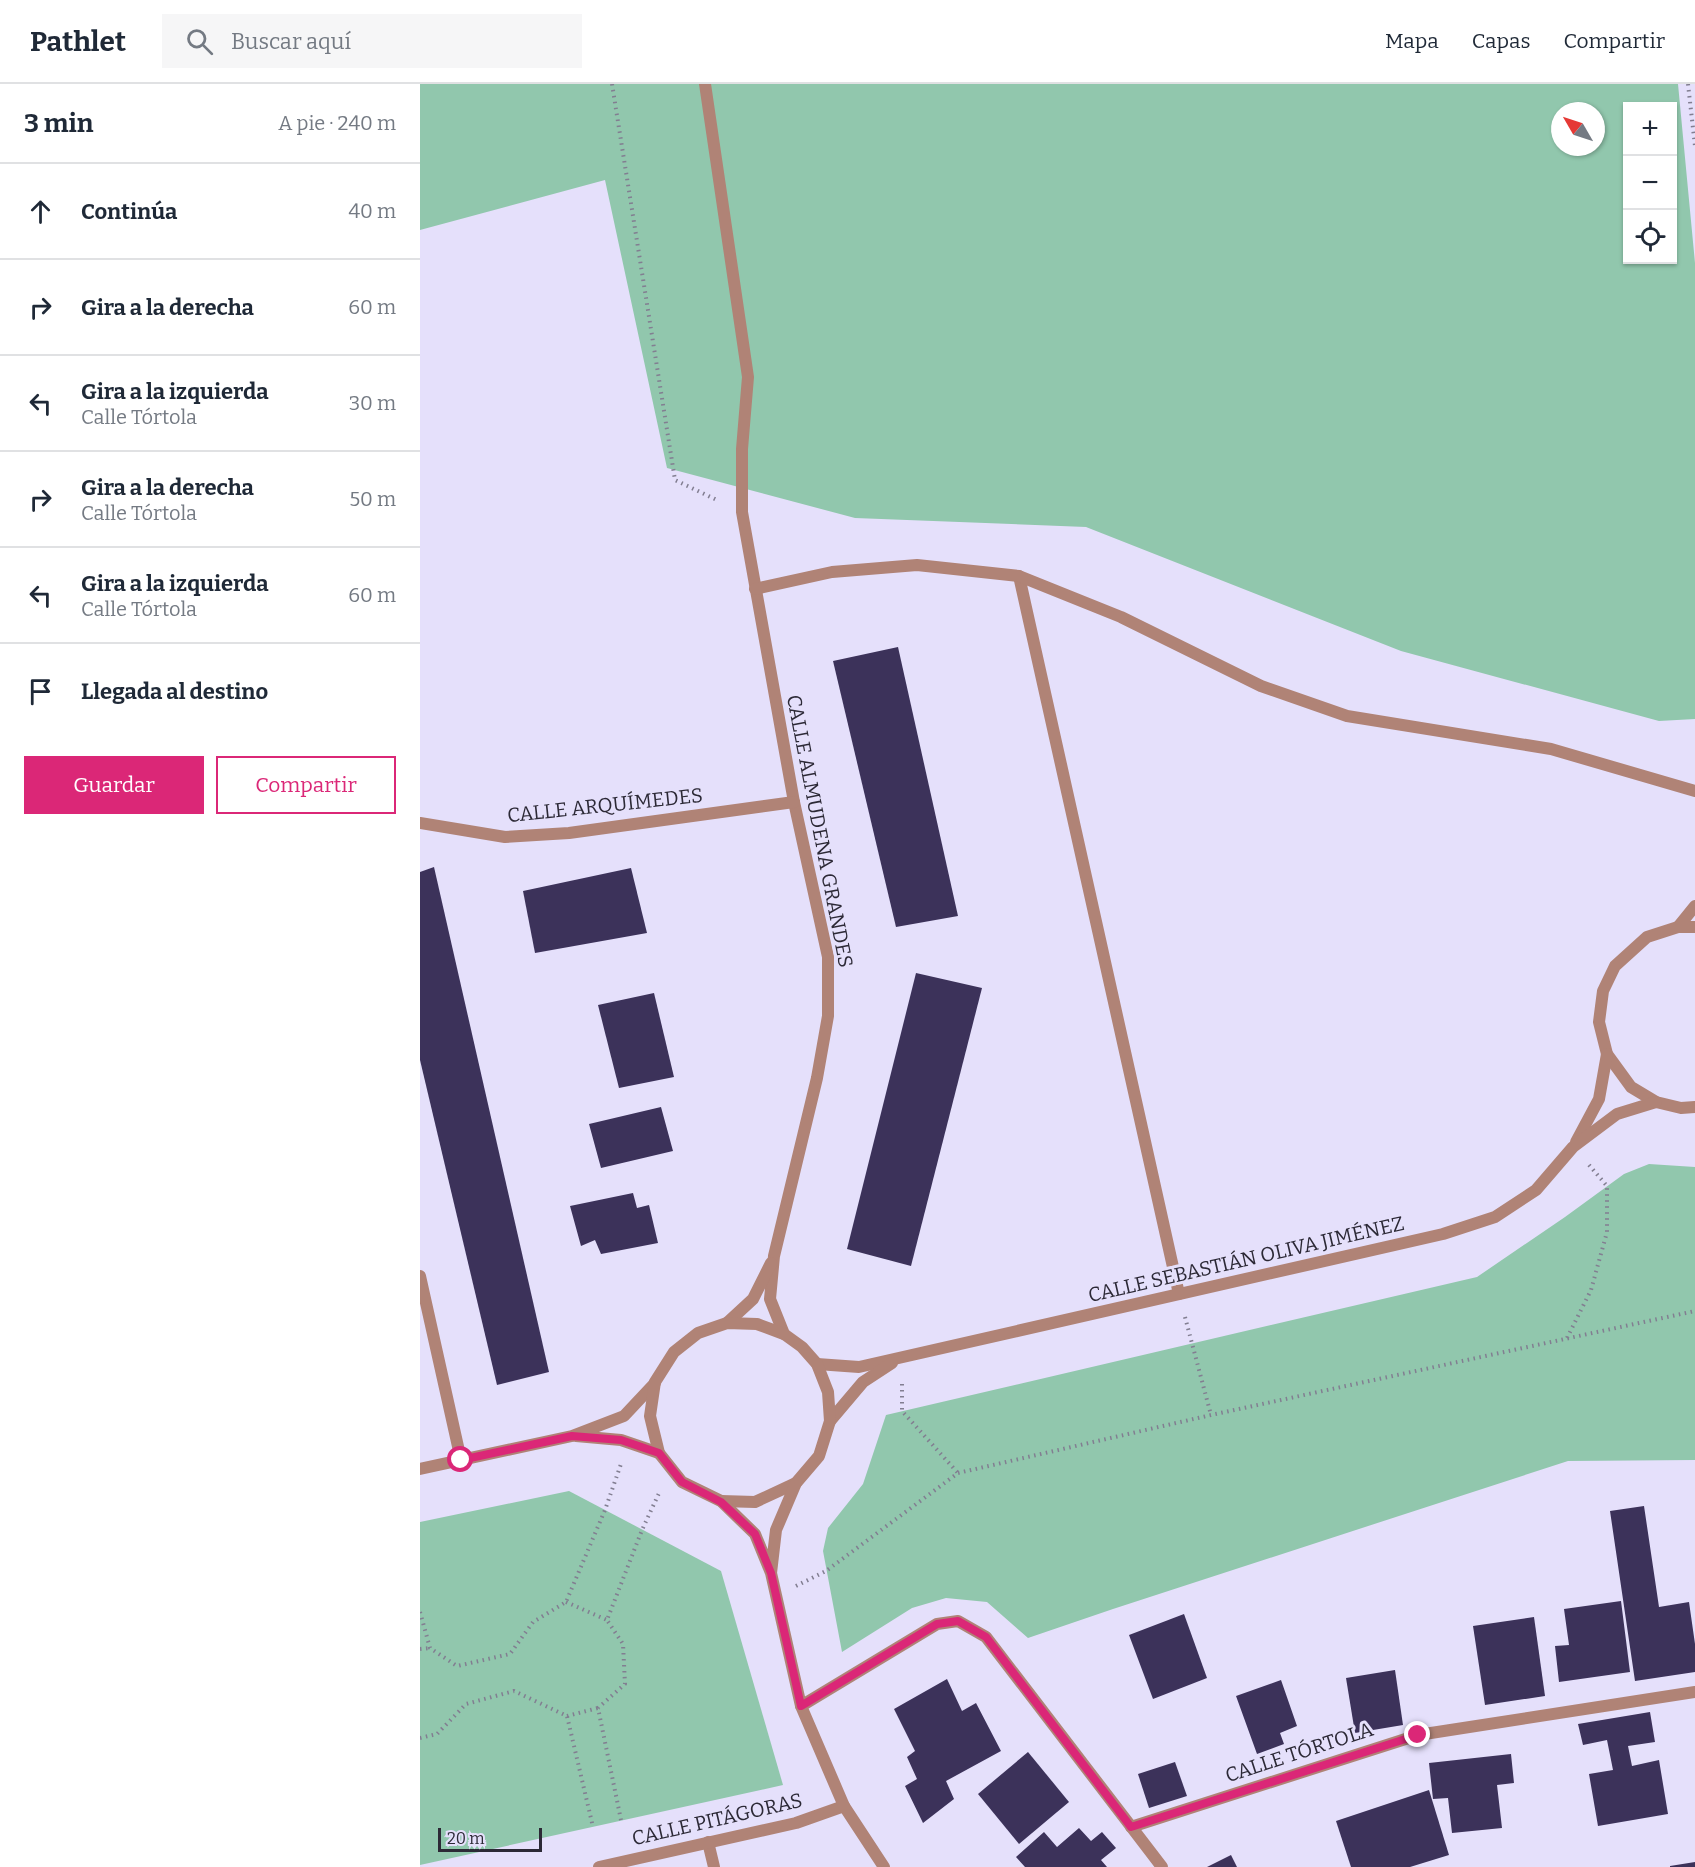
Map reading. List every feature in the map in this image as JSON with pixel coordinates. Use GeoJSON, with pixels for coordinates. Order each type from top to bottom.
{"type":"FeatureCollection","features":[{"type":"Feature","properties":{"kind":"street","name":"CALLE ALMUDENA GRANDES"},"geometry":{"type":"LineString","coordinates":[[705,84],[748,377],[742,449],[742,512],[794,802],[828,957],[828,1016],[817,1077],[774,1256],[770,1299],[784,1334]]}},
{"type":"Feature","properties":{"kind":"street"},"geometry":{"type":"LineString","coordinates":[[755,589],[832,572],[917,565],[1019,576],[1121,617],[1261,686],[1347,716],[1551,749],[1695,791]]}},
{"type":"Feature","properties":{"kind":"street"},"geometry":{"type":"LineString","coordinates":[[1019,576],[1179,1294]]}},
{"type":"Feature","properties":{"kind":"street","name":"CALLE ARQUÍMEDES"},"geometry":{"type":"LineString","coordinates":[[420,823],[505,837],[569,832],[794,802]]}},
{"type":"Feature","properties":{"kind":"street"},"geometry":{"type":"LineString","coordinates":[[1678,927],[1695,906]]}},
{"type":"Feature","properties":{"kind":"street"},"geometry":{"type":"LineString","coordinates":[[1695,927],[1678,927],[1647,937],[1615,966],[1603,991],[1599,1022],[1606,1054],[1632,1087],[1656,1102],[1681,1108],[1695,1107]]}},
{"type":"Feature","properties":{"kind":"street","name":"CALLE SEBASTIÁN OLIVA JIMÉNEZ"},"geometry":{"type":"LineString","coordinates":[[1574,1147],[1599,1099],[1606,1054]]}},
{"type":"Feature","properties":{"kind":"street","name":"CALLE SEBASTIÁN OLIVA JIMÉNEZ"},"geometry":{"type":"LineString","coordinates":[[817,1364],[859,1367],[1443,1234],[1495,1217],[1536,1190],[1574,1147],[1617,1114],[1656,1102]]}},
{"type":"Feature","properties":{"kind":"street","name":"CALLE ALMUDENA GRANDES"},"geometry":{"type":"LineString","coordinates":[[727,1323],[753,1299],[774,1256]]}},
{"type":"Feature","properties":{"kind":"street"},"geometry":{"type":"LineString","coordinates":[[420,1276],[461,1460]]}},
{"type":"Feature","properties":{"kind":"street"},"geometry":{"type":"LineString","coordinates":[[420,1469],[572,1436],[624,1416],[656,1382],[674,1352],[698,1333],[727,1323],[757,1324],[784,1334],[802,1347],[817,1364],[828,1392],[830,1421],[819,1456],[796,1483],[776,1530],[771,1573]]}},
{"type":"Feature","properties":{"kind":"street","name":"CALLE SEBASTIÁN OLIVA JIMÉNEZ"},"geometry":{"type":"LineString","coordinates":[[830,1421],[863,1382],[902,1357]]}},
{"type":"Feature","properties":{"kind":"street"},"geometry":{"type":"LineString","coordinates":[[656,1382],[650,1416],[659,1453],[682,1482],[721,1502],[755,1534],[771,1573],[777,1595],[801,1706],[844,1806],[884,1867]]}},
{"type":"Feature","properties":{"kind":"street"},"geometry":{"type":"LineString","coordinates":[[572,1436],[629,1443],[659,1453]]}},
{"type":"Feature","properties":{"kind":"street"},"geometry":{"type":"LineString","coordinates":[[721,1502],[755,1502],[796,1483]]}},
{"type":"Feature","properties":{"kind":"street"},"geometry":{"type":"LineString","coordinates":[[801,1706],[937,1624],[958,1621],[986,1637],[1162,1867]]}},
{"type":"Feature","properties":{"kind":"street","name":"CALLE TÓRTOLA"},"geometry":{"type":"LineString","coordinates":[[1131,1827],[1418,1735],[1695,1692]]}},
{"type":"Feature","properties":{"kind":"street","name":"CALLE PITÁGORAS"},"geometry":{"type":"LineString","coordinates":[[598,1867],[796,1823],[844,1806]]}},
{"type":"Feature","properties":{"kind":"street"},"geometry":{"type":"LineString","coordinates":[[708,1842],[714,1867]]}},
{"type":"Feature","properties":{"kind":"path"},"geometry":{"type":"LineString","coordinates":[[612,84],[675,480],[742,512]]}},
{"type":"Feature","properties":{"kind":"path"},"geometry":{"type":"LineString","coordinates":[[1688,84],[1695,146]]}},
{"type":"Feature","properties":{"kind":"path"},"geometry":{"type":"LineString","coordinates":[[1567,1339],[1591,1290],[1607,1232],[1607,1186],[1574,1147]]}},
{"type":"Feature","properties":{"kind":"path"},"geometry":{"type":"LineString","coordinates":[[1179,1294],[1211,1415]]}},
{"type":"Feature","properties":{"kind":"path"},"geometry":{"type":"LineString","coordinates":[[777,1595],[826,1571],[958,1473],[1211,1415],[1695,1311]]}},
{"type":"Feature","properties":{"kind":"path"},"geometry":{"type":"LineString","coordinates":[[902,1357],[902,1411],[958,1473]]}},
{"type":"Feature","properties":{"kind":"path"},"geometry":{"type":"LineString","coordinates":[[420,1612],[430,1647],[457,1666],[510,1654],[533,1622],[566,1602],[605,1510],[629,1443]]}},
{"type":"Feature","properties":{"kind":"path"},"geometry":{"type":"LineString","coordinates":[[607,1620],[642,1530],[671,1468]]}},
{"type":"Feature","properties":{"kind":"path"},"geometry":{"type":"LineString","coordinates":[[420,1738],[437,1734],[466,1704],[514,1691],[567,1716],[598,1708],[625,1684],[623,1644],[607,1620],[566,1602]]}},
{"type":"Feature","properties":{"kind":"path"},"geometry":{"type":"LineString","coordinates":[[420,1649],[430,1647]]}},
{"type":"Feature","properties":{"kind":"path"},"geometry":{"type":"LineString","coordinates":[[598,1708],[621,1820]]}},
{"type":"Feature","properties":{"kind":"path"},"geometry":{"type":"LineString","coordinates":[[567,1716],[593,1827]]}},
{"type":"Feature","properties":{"kind":"green space"},"geometry":{"type":"Polygon","coordinates":[[[420,84],[1678,84],[1695,263],[1695,719],[1659,721],[1401,651],[1086,527],[855,518],[667,468],[605,180],[420,230],[420,84]]]}},
{"type":"Feature","properties":{"kind":"green space"},"geometry":{"type":"Polygon","coordinates":[[[1649,1164],[1695,1167],[1695,1460],[1568,1461],[1028,1638],[987,1602],[946,1598],[912,1608],[842,1652],[823,1551],[828,1528],[863,1484],[886,1415],[1477,1277],[1624,1174],[1649,1164]]]}},
{"type":"Feature","properties":{"kind":"green space"},"geometry":{"type":"Polygon","coordinates":[[[569,1491],[721,1571],[783,1785],[420,1865],[420,1522],[569,1491]]]}},
{"type":"Feature","properties":{"kind":"building"},"geometry":{"type":"Polygon","coordinates":[[[898,647],[958,916],[896,927],[833,661],[898,647]]]}},
{"type":"Feature","properties":{"kind":"building"},"geometry":{"type":"Polygon","coordinates":[[[434,867],[549,1372],[497,1385],[420,1060],[420,872],[434,867]]]}},
{"type":"Feature","properties":{"kind":"building"},"geometry":{"type":"Polygon","coordinates":[[[631,868],[647,933],[535,953],[523,891],[631,868]]]}},
{"type":"Feature","properties":{"kind":"building"},"geometry":{"type":"Polygon","coordinates":[[[916,973],[982,988],[911,1266],[847,1249],[916,973]]]}},
{"type":"Feature","properties":{"kind":"building"},"geometry":{"type":"Polygon","coordinates":[[[654,993],[674,1077],[619,1088],[598,1005],[654,993]]]}},
{"type":"Feature","properties":{"kind":"building"},"geometry":{"type":"Polygon","coordinates":[[[661,1107],[673,1151],[601,1168],[589,1124],[661,1107]]]}},
{"type":"Feature","properties":{"kind":"building"},"geometry":{"type":"Polygon","coordinates":[[[633,1193],[637,1208],[649,1205],[658,1243],[601,1254],[595,1240],[581,1246],[570,1206],[633,1193]]]}},
{"type":"Feature","properties":{"kind":"building"},"geometry":{"type":"Polygon","coordinates":[[[1644,1506],[1659,1607],[1689,1602],[1695,1644],[1695,1672],[1635,1681],[1610,1511],[1644,1506]]]}},
{"type":"Feature","properties":{"kind":"building"},"geometry":{"type":"Polygon","coordinates":[[[1621,1601],[1630,1672],[1559,1682],[1555,1646],[1569,1645],[1564,1609],[1621,1601]]]}},
{"type":"Feature","properties":{"kind":"building"},"geometry":{"type":"Polygon","coordinates":[[[1184,1614],[1207,1678],[1153,1699],[1129,1635],[1184,1614]]]}},
{"type":"Feature","properties":{"kind":"building"},"geometry":{"type":"Polygon","coordinates":[[[1534,1617],[1545,1696],[1485,1705],[1473,1626],[1534,1617]]]}},
{"type":"Feature","properties":{"kind":"building"},"geometry":{"type":"Polygon","coordinates":[[[1395,1670],[1403,1725],[1355,1733],[1346,1678],[1395,1670]]]}},
{"type":"Feature","properties":{"kind":"building"},"geometry":{"type":"Polygon","coordinates":[[[947,1679],[962,1711],[976,1703],[1001,1751],[946,1781],[954,1799],[923,1823],[905,1786],[917,1779],[907,1757],[915,1751],[894,1709],[947,1679]]]}},
{"type":"Feature","properties":{"kind":"building"},"geometry":{"type":"Polygon","coordinates":[[[1281,1680],[1297,1726],[1280,1733],[1284,1744],[1257,1754],[1236,1696],[1281,1680]]]}},
{"type":"Feature","properties":{"kind":"building"},"geometry":{"type":"Polygon","coordinates":[[[1650,1712],[1655,1742],[1628,1746],[1632,1766],[1659,1760],[1668,1814],[1598,1826],[1589,1774],[1613,1770],[1607,1740],[1583,1745],[1578,1724],[1650,1712]]]}},
{"type":"Feature","properties":{"kind":"building"},"geometry":{"type":"Polygon","coordinates":[[[1028,1752],[1069,1802],[1019,1844],[978,1794],[1028,1752]]]}},
{"type":"Feature","properties":{"kind":"building"},"geometry":{"type":"Polygon","coordinates":[[[1511,1754],[1514,1783],[1497,1785],[1502,1828],[1452,1833],[1448,1798],[1433,1799],[1429,1763],[1511,1754]]]}},
{"type":"Feature","properties":{"kind":"building"},"geometry":{"type":"Polygon","coordinates":[[[1175,1762],[1187,1796],[1149,1808],[1138,1774],[1175,1762]]]}},
{"type":"Feature","properties":{"kind":"building"},"geometry":{"type":"Polygon","coordinates":[[[1429,1790],[1449,1855],[1410,1867],[1351,1867],[1336,1821],[1429,1790]]]}},
{"type":"Feature","properties":{"kind":"building"},"geometry":{"type":"Polygon","coordinates":[[[1079,1828],[1091,1841],[1102,1832],[1116,1848],[1101,1860],[1107,1867],[1025,1867],[1016,1857],[1044,1832],[1057,1847],[1079,1828]]]}},
{"type":"Feature","properties":{"kind":"building"},"geometry":{"type":"Polygon","coordinates":[[[1231,1855],[1237,1867],[1207,1867],[1231,1855]]]}},
{"type":"Feature","properties":{"kind":"building"},"geometry":{"type":"Polygon","coordinates":[[[1695,1862],[1695,1867],[1670,1867],[1670,1866],[1695,1862]]]}},
{"type":"Feature","properties":{"kind":"route"},"geometry":{"type":"LineString","coordinates":[[461,1460],[572,1436],[621,1440],[659,1453],[682,1482],[721,1502],[755,1534],[771,1573],[801,1706],[937,1624],[958,1621],[986,1637],[1131,1827],[1418,1735]]}}]}
